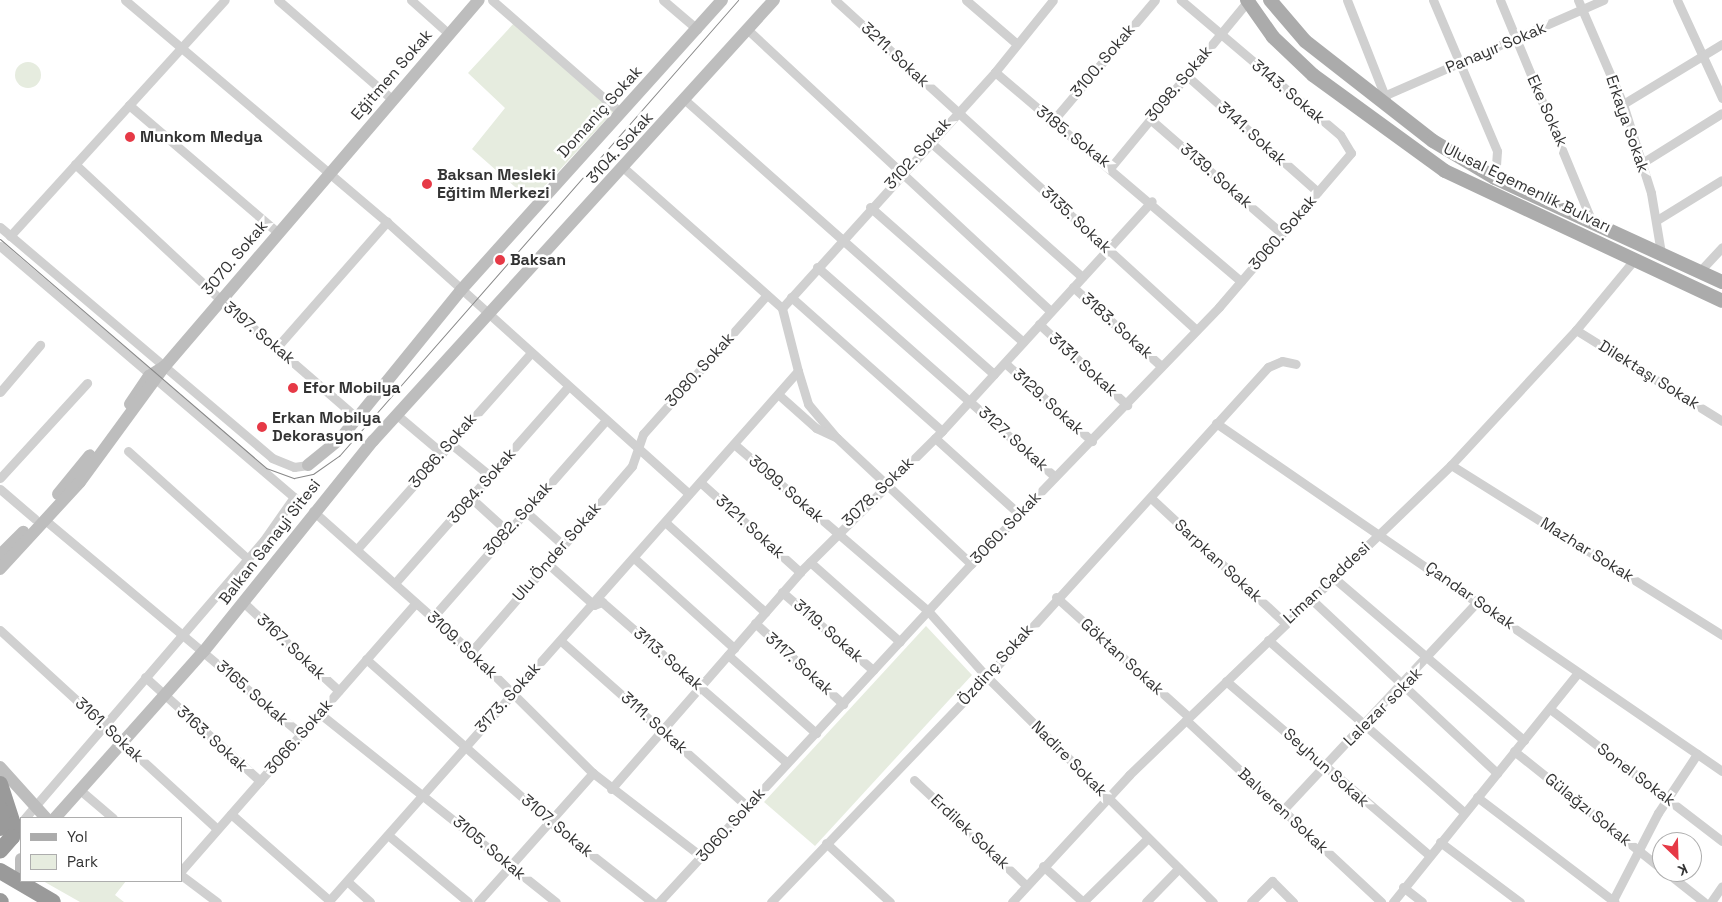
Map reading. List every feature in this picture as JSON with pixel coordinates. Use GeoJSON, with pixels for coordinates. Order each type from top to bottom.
{"type":"FeatureCollection","features":[{"type":"Feature","properties":{"kind":"highway"},"geometry":{"type":"LineString","coordinates":[[0,784],[10,805],[11,830],[0,851]]}},
{"type":"Feature","properties":{"kind":"highway"},"geometry":{"type":"LineString","coordinates":[[0,809],[11,830]]}},
{"type":"Feature","properties":{"kind":"highway"},"geometry":{"type":"LineString","coordinates":[[0,871],[46,898]]}},
{"type":"Feature","properties":{"kind":"main road","name":"Ulusal Egemenlik Bulvarı"},"geometry":{"type":"LineString","coordinates":[[1270,0],[1305,41],[1495,178],[1722,282]]}},
{"type":"Feature","properties":{"kind":"main road","name":"Ulusal Egemenlik Bulvarı"},"geometry":{"type":"LineString","coordinates":[[1247,1],[1273,37],[1313,75],[1400,142],[1445,171],[1722,300]]}},
{"type":"Feature","properties":{"kind":"street"},"geometry":{"type":"LineString","coordinates":[[125,0],[329,171],[530,354],[689,494]]}},
{"type":"Feature","properties":{"kind":"street"},"geometry":{"type":"LineString","coordinates":[[10,236],[225,0]]}},
{"type":"Feature","properties":{"kind":"street"},"geometry":{"type":"LineString","coordinates":[[278,0],[392,99]]}},
{"type":"Feature","properties":{"kind":"street"},"geometry":{"type":"LineString","coordinates":[[411,0],[449,34]]}},
{"type":"Feature","properties":{"kind":"street","name":"Eğitmen Sokak"},"geometry":{"type":"LineString","coordinates":[[329,171],[479,0]]}},
{"type":"Feature","properties":{"kind":"street"},"geometry":{"type":"LineString","coordinates":[[492,0],[620,113]]}},
{"type":"Feature","properties":{"kind":"street"},"geometry":{"type":"LineString","coordinates":[[663,0],[697,29]]}},
{"type":"Feature","properties":{"kind":"street","name":"Domaniç Sokak"},"geometry":{"type":"LineString","coordinates":[[308,465],[330,451],[461,290],[722,0]]}},
{"type":"Feature","properties":{"kind":"street","name":"3104. Sokak"},"geometry":{"type":"LineString","coordinates":[[487,315],[624,168],[774,0]]}},
{"type":"Feature","properties":{"kind":"street","name":"3211. Sokak"},"geometry":{"type":"LineString","coordinates":[[835,0],[955,111]]}},
{"type":"Feature","properties":{"kind":"street"},"geometry":{"type":"LineString","coordinates":[[966,0],[1017,44]]}},
{"type":"Feature","properties":{"kind":"street","name":"3102. Sokak"},"geometry":{"type":"LineString","coordinates":[[782,308],[955,111],[995,72],[1053,0]]}},
{"type":"Feature","properties":{"kind":"street","name":"3100. Sokak"},"geometry":{"type":"LineString","coordinates":[[1051,123],[1155,0]]}},
{"type":"Feature","properties":{"kind":"street","name":"3143. Sokak"},"geometry":{"type":"LineString","coordinates":[[1181,0],[1340,135],[1351,154]]}},
{"type":"Feature","properties":{"kind":"street"},"geometry":{"type":"LineString","coordinates":[[1347,0],[1386,100]]}},
{"type":"Feature","properties":{"kind":"street"},"geometry":{"type":"LineString","coordinates":[[1433,0],[1458,64],[1497,151],[1495,178]]}},
{"type":"Feature","properties":{"kind":"street","name":"Eke Sokak"},"geometry":{"type":"LineString","coordinates":[[1500,0],[1592,222]]}},
{"type":"Feature","properties":{"kind":"street","name":"Erkaya Sokak"},"geometry":{"type":"LineString","coordinates":[[1578,0],[1623,104],[1658,220],[1661,253]]}},
{"type":"Feature","properties":{"kind":"street","name":"Panayır Sokak"},"geometry":{"type":"LineString","coordinates":[[1386,100],[1458,64],[1603,0]]}},
{"type":"Feature","properties":{"kind":"street"},"geometry":{"type":"LineString","coordinates":[[1677,0],[1700,58],[1722,98]]}},
{"type":"Feature","properties":{"kind":"street","name":"3098. Sokak"},"geometry":{"type":"LineString","coordinates":[[1111,166],[1247,1]]}},
{"type":"Feature","properties":{"kind":"street"},"geometry":{"type":"LineString","coordinates":[[748,30],[899,175],[1050,311]]}},
{"type":"Feature","properties":{"kind":"street"},"geometry":{"type":"LineString","coordinates":[[1623,104],[1722,44]]}},
{"type":"Feature","properties":{"kind":"street","name":"3185. Sokak"},"geometry":{"type":"LineString","coordinates":[[995,72],[1051,123],[1111,166],[1241,281]]}},
{"type":"Feature","properties":{"kind":"street","name":"3141. Sokak"},"geometry":{"type":"LineString","coordinates":[[1186,75],[1318,192]]}},
{"type":"Feature","properties":{"kind":"street"},"geometry":{"type":"LineString","coordinates":[[685,100],[994,374]]}},
{"type":"Feature","properties":{"kind":"street"},"geometry":{"type":"LineString","coordinates":[[129,105],[277,232]]}},
{"type":"Feature","properties":{"kind":"street","name":"3135. Sokak"},"geometry":{"type":"LineString","coordinates":[[955,111],[1195,329]]}},
{"type":"Feature","properties":{"kind":"street"},"geometry":{"type":"LineString","coordinates":[[1642,163],[1722,113]]}},
{"type":"Feature","properties":{"kind":"street","name":"3139. Sokak"},"geometry":{"type":"LineString","coordinates":[[1150,119],[1281,234]]}},
{"type":"Feature","properties":{"kind":"street"},"geometry":{"type":"LineString","coordinates":[[929,141],[1082,277]]}},
{"type":"Feature","properties":{"kind":"street","name":"3060. Sokak"},"geometry":{"type":"LineString","coordinates":[[659,902],[929,612],[971,564],[1127,405],[1160,365],[1241,281],[1351,154]]}},
{"type":"Feature","properties":{"kind":"street","name":"3197. Sokak"},"geometry":{"type":"LineString","coordinates":[[75,164],[221,300],[358,418]]}},
{"type":"Feature","properties":{"kind":"street"},"geometry":{"type":"LineString","coordinates":[[624,168],[782,308],[808,404],[837,438],[887,482],[971,564]]}},
{"type":"Feature","properties":{"kind":"street","name":"3070. Sokak"},"geometry":{"type":"LineString","coordinates":[[40,520],[153,379],[329,171]]}},
{"type":"Feature","properties":{"kind":"street"},"geometry":{"type":"LineString","coordinates":[[1658,220],[1722,180]]}},
{"type":"Feature","properties":{"kind":"street","name":"3078. Sokak"},"geometry":{"type":"LineString","coordinates":[[611,789],[800,572],[887,482],[935,438],[971,401],[1050,311],[1152,201]]}},
{"type":"Feature","properties":{"kind":"street"},"geometry":{"type":"LineString","coordinates":[[870,207],[1023,342]]}},
{"type":"Feature","properties":{"kind":"street"},"geometry":{"type":"LineString","coordinates":[[277,347],[387,222]]}},
{"type":"Feature","properties":{"kind":"street"},"geometry":{"type":"LineString","coordinates":[[0,227],[272,458],[294,467],[308,465]]}},
{"type":"Feature","properties":{"kind":"street"},"geometry":{"type":"LineString","coordinates":[[0,246],[153,379],[294,497],[248,559],[103,725],[26,817]]}},
{"type":"Feature","properties":{"kind":"street"},"geometry":{"type":"LineString","coordinates":[[1698,272],[1722,247]]}},
{"type":"Feature","properties":{"kind":"street","name":"Liman Caddesi"},"geometry":{"type":"LineString","coordinates":[[1012,902],[1043,866],[1187,718],[1451,465],[1576,330],[1635,259]]}},
{"type":"Feature","properties":{"kind":"street","name":"3127. Sokak"},"geometry":{"type":"LineString","coordinates":[[817,267],[1055,477]]}},
{"type":"Feature","properties":{"kind":"street","name":"3183. Sokak"},"geometry":{"type":"LineString","coordinates":[[1073,287],[1160,365]]}},
{"type":"Feature","properties":{"kind":"street","name":"3080. Sokak"},"geometry":{"type":"LineString","coordinates":[[636,448],[643,434],[767,295]]}},
{"type":"Feature","properties":{"kind":"street"},"geometry":{"type":"LineString","coordinates":[[791,297],[942,431]]}},
{"type":"Feature","properties":{"kind":"street","name":"Balkan Sanayi Sitesi"},"geometry":{"type":"LineString","coordinates":[[56,817],[204,651],[244,603],[313,511],[487,315]]}},
{"type":"Feature","properties":{"kind":"street","name":"3131. Sokak"},"geometry":{"type":"LineString","coordinates":[[1039,324],[1127,405]]}},
{"type":"Feature","properties":{"kind":"street","name":"Dilektaşı Sokak"},"geometry":{"type":"LineString","coordinates":[[1576,330],[1722,421]]}},
{"type":"Feature","properties":{"kind":"street"},"geometry":{"type":"LineString","coordinates":[[0,392],[40,345]]}},
{"type":"Feature","properties":{"kind":"street","name":"3086. Sokak"},"geometry":{"type":"LineString","coordinates":[[357,549],[530,354]]}},
{"type":"Feature","properties":{"kind":"street","name":"3129. Sokak"},"geometry":{"type":"LineString","coordinates":[[1005,362],[1092,441]]}},
{"type":"Feature","properties":{"kind":"street","name":"Özdinç Sokak"},"geometry":{"type":"LineString","coordinates":[[771,902],[987,677],[1056,597],[1152,498],[1216,423],[1271,365],[1296,364]]}},
{"type":"Feature","properties":{"kind":"street","name":"3173. Sokak"},"geometry":{"type":"LineString","coordinates":[[328,901],[512,693],[594,605],[689,494],[780,395],[798,372]]}},
{"type":"Feature","properties":{"kind":"street"},"geometry":{"type":"LineString","coordinates":[[0,478],[87,383]]}},
{"type":"Feature","properties":{"kind":"street","name":"3084. Sokak"},"geometry":{"type":"LineString","coordinates":[[395,583],[568,387]]}},
{"type":"Feature","properties":{"kind":"street"},"geometry":{"type":"LineString","coordinates":[[780,395],[816,428],[837,438]]}},
{"type":"Feature","properties":{"kind":"street"},"geometry":{"type":"LineString","coordinates":[[397,415],[442,452]]}},
{"type":"Feature","properties":{"kind":"street","name":"3082. Sokak"},"geometry":{"type":"LineString","coordinates":[[433,617],[506,530],[525,512],[605,421]]}},
{"type":"Feature","properties":{"kind":"street","name":"Çandar Sokak"},"geometry":{"type":"LineString","coordinates":[[1216,423],[1480,600],[1578,673],[1722,771]]}},
{"type":"Feature","properties":{"kind":"street"},"geometry":{"type":"LineString","coordinates":[[935,438],[1019,514]]}},
{"type":"Feature","properties":{"kind":"street"},"geometry":{"type":"LineString","coordinates":[[450,443],[490,476]]}},
{"type":"Feature","properties":{"kind":"street","name":"3099. Sokak"},"geometry":{"type":"LineString","coordinates":[[734,444],[929,612]]}},
{"type":"Feature","properties":{"kind":"street","name":"Ulu Önder Sokak"},"geometry":{"type":"LineString","coordinates":[[471,652],[632,466],[636,448]]}},
{"type":"Feature","properties":{"kind":"street"},"geometry":{"type":"LineString","coordinates":[[128,450],[248,559]]}},
{"type":"Feature","properties":{"kind":"street","name":"Mazhar Sokak"},"geometry":{"type":"LineString","coordinates":[[1451,465],[1722,635]]}},
{"type":"Feature","properties":{"kind":"street","name":"3121. Sokak"},"geometry":{"type":"LineString","coordinates":[[700,482],[800,572]]}},
{"type":"Feature","properties":{"kind":"street","name":"3165. Sokak"},"geometry":{"type":"LineString","coordinates":[[0,490],[40,520],[182,636],[204,651],[301,734]]}},
{"type":"Feature","properties":{"kind":"street"},"geometry":{"type":"LineString","coordinates":[[471,498],[506,530]]}},
{"type":"Feature","properties":{"kind":"street","name":"Sarpkan Sokak"},"geometry":{"type":"LineString","coordinates":[[1152,498],[1285,623]]}},
{"type":"Feature","properties":{"kind":"street","name":"3109. Sokak"},"geometry":{"type":"LineString","coordinates":[[313,511],[471,652],[593,774],[702,857]]}},
{"type":"Feature","properties":{"kind":"street"},"geometry":{"type":"LineString","coordinates":[[525,512],[562,545]]}},
{"type":"Feature","properties":{"kind":"street"},"geometry":{"type":"LineString","coordinates":[[0,548],[14,542],[40,520]]}},
{"type":"Feature","properties":{"kind":"street"},"geometry":{"type":"LineString","coordinates":[[5,557],[40,520]]}},
{"type":"Feature","properties":{"kind":"street"},"geometry":{"type":"LineString","coordinates":[[665,522],[765,612]]}},
{"type":"Feature","properties":{"kind":"street"},"geometry":{"type":"LineString","coordinates":[[0,571],[5,557],[14,542]]}},
{"type":"Feature","properties":{"kind":"street"},"geometry":{"type":"LineString","coordinates":[[634,558],[816,733]]}},
{"type":"Feature","properties":{"kind":"street"},"geometry":{"type":"LineString","coordinates":[[810,562],[900,642]]}},
{"type":"Feature","properties":{"kind":"street","name":"3113. Sokak"},"geometry":{"type":"LineString","coordinates":[[547,563],[594,605],[602,602],[788,763]]}},
{"type":"Feature","properties":{"kind":"street"},"geometry":{"type":"LineString","coordinates":[[1334,578],[1524,740]]}},
{"type":"Feature","properties":{"kind":"street","name":"3119. Sokak"},"geometry":{"type":"LineString","coordinates":[[782,592],[873,670]]}},
{"type":"Feature","properties":{"kind":"street","name":"Göktan Sokak"},"geometry":{"type":"LineString","coordinates":[[1056,597],[1187,718]]}},
{"type":"Feature","properties":{"kind":"street"},"geometry":{"type":"LineString","coordinates":[[1311,599],[1497,773]]}},
{"type":"Feature","properties":{"kind":"street","name":"Lalezar sokak"},"geometry":{"type":"LineString","coordinates":[[1283,810],[1324,765],[1366,725],[1429,659],[1480,600]]}},
{"type":"Feature","properties":{"kind":"street","name":"3167. Sokak"},"geometry":{"type":"LineString","coordinates":[[244,603],[339,691]]}},
{"type":"Feature","properties":{"kind":"street","name":"3066. Sokak"},"geometry":{"type":"LineString","coordinates":[[182,870],[416,603]]}},
{"type":"Feature","properties":{"kind":"street","name":"Nadire Sokak"},"geometry":{"type":"LineString","coordinates":[[929,612],[987,677],[1213,902]]}},
{"type":"Feature","properties":{"kind":"street","name":"3117. Sokak"},"geometry":{"type":"LineString","coordinates":[[755,624],[843,704]]}},
{"type":"Feature","properties":{"kind":"street","name":"3161. Sokak"},"geometry":{"type":"LineString","coordinates":[[0,630],[217,829]]}},
{"type":"Feature","properties":{"kind":"street"},"geometry":{"type":"LineString","coordinates":[[1268,640],[1464,812]]}},
{"type":"Feature","properties":{"kind":"street","name":"3111. Sokak"},"geometry":{"type":"LineString","coordinates":[[561,641],[747,806]]}},
{"type":"Feature","properties":{"kind":"street","name":"3107. Sokak"},"geometry":{"type":"LineString","coordinates":[[366,660],[550,822],[652,902]]}},
{"type":"Feature","properties":{"kind":"street"},"geometry":{"type":"LineString","coordinates":[[1393,902],[1428,854],[1440,842],[1578,673]]}},
{"type":"Feature","properties":{"kind":"street","name":"3163. Sokak"},"geometry":{"type":"LineString","coordinates":[[145,677],[260,781]]}},
{"type":"Feature","properties":{"kind":"street","name":"Seyhun Sokak"},"geometry":{"type":"LineString","coordinates":[[1226,680],[1428,854]]}},
{"type":"Feature","properties":{"kind":"street","name":"Sonel Sokak"},"geometry":{"type":"LineString","coordinates":[[1550,709],[1722,841]]}},
{"type":"Feature","properties":{"kind":"street","name":"3105. Sokak"},"geometry":{"type":"LineString","coordinates":[[319,713],[424,792],[510,866],[556,902]]}},
{"type":"Feature","properties":{"kind":"street","name":"Balveren Sokak"},"geometry":{"type":"LineString","coordinates":[[1187,718],[1381,902]]}},
{"type":"Feature","properties":{"kind":"street","name":"Gülağzı Sokak"},"geometry":{"type":"LineString","coordinates":[[1514,751],[1652,861]]}},
{"type":"Feature","properties":{"kind":"street"},"geometry":{"type":"LineString","coordinates":[[1477,797],[1613,901],[1638,850],[1667,799],[1697,754]]}},
{"type":"Feature","properties":{"kind":"street"},"geometry":{"type":"LineString","coordinates":[[0,767],[36,803],[45,817]]}},
{"type":"Feature","properties":{"kind":"street"},"geometry":{"type":"LineString","coordinates":[[478,902],[593,774]]}},
{"type":"Feature","properties":{"kind":"street","name":"Erdilek Sokak"},"geometry":{"type":"LineString","coordinates":[[914,780],[1026,885]]}},
{"type":"Feature","properties":{"kind":"street"},"geometry":{"type":"LineString","coordinates":[[80,790],[112,817]]}},
{"type":"Feature","properties":{"kind":"street"},"geometry":{"type":"LineString","coordinates":[[231,814],[328,901]]}},
{"type":"Feature","properties":{"kind":"street"},"geometry":{"type":"LineString","coordinates":[[388,835],[468,902]]}},
{"type":"Feature","properties":{"kind":"street"},"geometry":{"type":"LineString","coordinates":[[1043,866],[1083,902],[1148,838]]}},
{"type":"Feature","properties":{"kind":"street"},"geometry":{"type":"LineString","coordinates":[[1440,842],[1520,902]]}},
{"type":"Feature","properties":{"kind":"street"},"geometry":{"type":"LineString","coordinates":[[826,843],[890,902]]}},
{"type":"Feature","properties":{"kind":"street"},"geometry":{"type":"LineString","coordinates":[[1146,902],[1179,868]]}},
{"type":"Feature","properties":{"kind":"street"},"geometry":{"type":"LineString","coordinates":[[182,876],[217,902]]}},
{"type":"Feature","properties":{"kind":"street"},"geometry":{"type":"LineString","coordinates":[[347,881],[370,902]]}},
{"type":"Feature","properties":{"kind":"street"},"geometry":{"type":"LineString","coordinates":[[1251,902],[1272,881],[1293,902]]}},
{"type":"Feature","properties":{"kind":"street"},"geometry":{"type":"LineString","coordinates":[[27,882],[46,898]]}},
{"type":"Feature","properties":{"kind":"street"},"geometry":{"type":"LineString","coordinates":[[1679,882],[1704,902]]}},
{"type":"Feature","properties":{"kind":"street"},"geometry":{"type":"LineString","coordinates":[[1711,902],[1722,886]]}},
{"type":"Feature","properties":{"kind":"street"},"geometry":{"type":"LineString","coordinates":[[1404,887],[1422,902]]}},
{"type":"Feature","properties":{"kind":"green space"},"geometry":{"type":"Polygon","coordinates":[[[515,22],[615,110],[531,201],[472,149],[505,108],[468,73],[515,22]]]}},
{"type":"Feature","properties":{"kind":"green space"},"geometry":{"type":"Polygon","coordinates":[[[28,62],[37,66],[41,75],[37,84],[28,88],[19,84],[15,75],[19,66],[28,62]]]}},
{"type":"Feature","properties":{"kind":"green space"},"geometry":{"type":"Polygon","coordinates":[[[926,626],[972,675],[815,846],[764,802],[926,626]]]}},
{"type":"Feature","properties":{"kind":"green space"},"geometry":{"type":"Polygon","coordinates":[[[45,882],[125,882],[115,895],[124,902],[80,902],[45,882]]]}},
{"type":"Feature","properties":{"kind":"tram line"},"geometry":{"type":"LineString","coordinates":[[0,239],[266,468],[294,478],[313,474],[339,456],[738,0]]}},
{"type":"Feature","properties":{"kind":"place","name":"Munkom Medya"},"geometry":{"type":"Point","coordinates":[130,137]}},
{"type":"Feature","properties":{"kind":"place","name":"Baksan Mesleki Eğitim Merkezi"},"geometry":{"type":"Point","coordinates":[427,184]}},
{"type":"Feature","properties":{"kind":"place","name":"Baksan"},"geometry":{"type":"Point","coordinates":[500,260]}},
{"type":"Feature","properties":{"kind":"place","name":"Efor Mobilya"},"geometry":{"type":"Point","coordinates":[293,388]}},
{"type":"Feature","properties":{"kind":"place","name":"Erkan Mobilya Dekorasyon"},"geometry":{"type":"Point","coordinates":[262,427]}}]}
